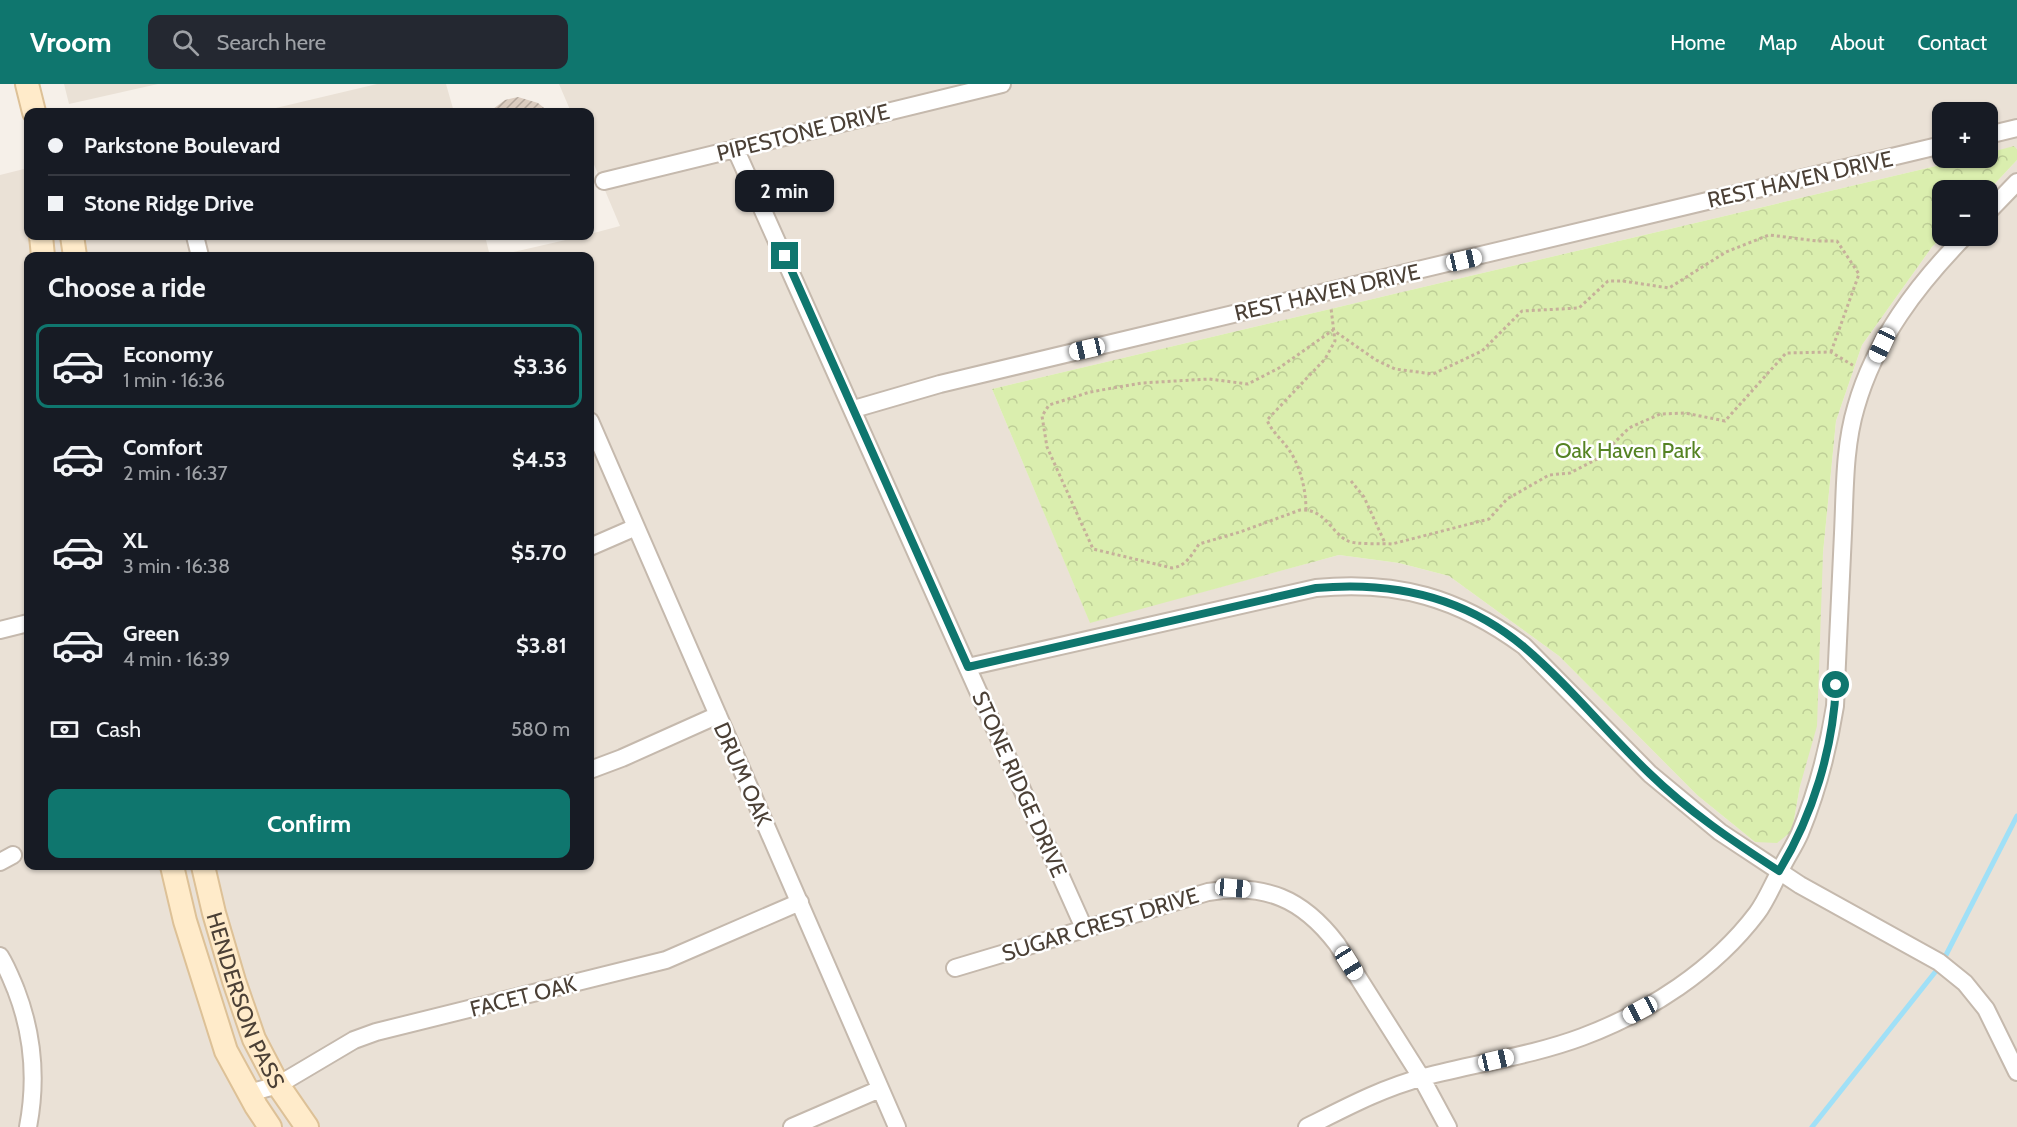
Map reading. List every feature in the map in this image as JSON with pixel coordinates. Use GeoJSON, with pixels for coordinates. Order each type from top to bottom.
{"type":"FeatureCollection","features":[{"type":"Feature","properties":{"kind":"street"},"geometry":{"type":"LineString","coordinates":[[27,84],[33,108]]}},
{"type":"Feature","properties":{"kind":"street","name":"PIPESTONE DRIVE"},"geometry":{"type":"LineString","coordinates":[[604,181],[735,147],[1002,84]]}},
{"type":"Feature","properties":{"kind":"street"},"geometry":{"type":"LineString","coordinates":[[1998,133],[2017,128]]}},
{"type":"Feature","properties":{"kind":"street","name":"STONE RIDGE DRIVE"},"geometry":{"type":"LineString","coordinates":[[735,147],[1084,928]]}},
{"type":"Feature","properties":{"kind":"street","name":"REST HAVEN DRIVE"},"geometry":{"type":"LineString","coordinates":[[854,409],[940,384],[1932,147]]}},
{"type":"Feature","properties":{"kind":"street"},"geometry":{"type":"LineString","coordinates":[[1998,202],[2017,182]]}},
{"type":"Feature","properties":{"kind":"street"},"geometry":{"type":"LineString","coordinates":[[1307,1127],[1369,1096],[1421,1077],[1539,1050],[1581,1038],[1621,1021],[1659,1000],[1695,975],[1729,946],[1758,912],[1800,833],[1817,787],[1829,740],[1835,706],[1848,454],[1856,407],[1868,374],[1889,330],[1910,298],[1937,264],[1955,246]]}},
{"type":"Feature","properties":{"kind":"street","name":"DRUM OAK"},"geometry":{"type":"LineString","coordinates":[[594,430],[897,1127]]}},
{"type":"Feature","properties":{"kind":"street"},"geometry":{"type":"LineString","coordinates":[[594,545],[636,527]]}},
{"type":"Feature","properties":{"kind":"street"},"geometry":{"type":"LineString","coordinates":[[968,667],[1316,588],[1372,585],[1426,595],[1452,604],[1478,616],[1524,646],[1650,774],[1720,832],[1779,871],[1939,962],[1965,983],[1990,1016],[2017,1072]]}},
{"type":"Feature","properties":{"kind":"street"},"geometry":{"type":"LineString","coordinates":[[0,630],[24,624]]}},
{"type":"Feature","properties":{"kind":"street"},"geometry":{"type":"LineString","coordinates":[[594,768],[718,715]]}},
{"type":"Feature","properties":{"kind":"street","name":"HENDERSON PASS"},"geometry":{"type":"LineString","coordinates":[[173,870],[185,921],[226,1051],[270,1127]]}},
{"type":"Feature","properties":{"kind":"street","name":"HENDERSON PASS"},"geometry":{"type":"LineString","coordinates":[[204,870],[234,981],[254,1039],[278,1084],[307,1127]]}},
{"type":"Feature","properties":{"kind":"street","name":"SUGAR CREST DRIVE"},"geometry":{"type":"LineString","coordinates":[[955,968],[1208,892],[1233,888],[1257,890],[1281,897],[1309,913],[1322,924],[1337,944],[1421,1077],[1448,1127]]}},
{"type":"Feature","properties":{"kind":"street","name":"FACET OAK"},"geometry":{"type":"LineString","coordinates":[[249,1093],[278,1084],[354,1040],[376,1032],[666,960],[800,902]]}},
{"type":"Feature","properties":{"kind":"street"},"geometry":{"type":"LineString","coordinates":[[0,956],[6,965],[25,1014],[30,1041],[33,1068],[28,1127]]}},
{"type":"Feature","properties":{"kind":"street"},"geometry":{"type":"LineString","coordinates":[[792,1127],[880,1089]]}},
{"type":"Feature","properties":{"kind":"path"},"geometry":{"type":"LineString","coordinates":[[1334,330],[1376,360],[1395,369],[1433,374],[1482,351],[1522,311],[1579,308],[1608,281],[1623,280],[1669,288],[1726,252],[1769,235],[1837,242],[1859,274],[1831,352]]}},
{"type":"Feature","properties":{"kind":"path"},"geometry":{"type":"LineString","coordinates":[[1306,510],[1306,492],[1289,450],[1267,420],[1325,359],[1335,340],[1328,292]]}},
{"type":"Feature","properties":{"kind":"path"},"geometry":{"type":"LineString","coordinates":[[1334,330],[1279,368],[1248,384],[1209,379],[1142,383],[1090,392],[1049,405],[1042,416],[1047,447],[1071,505],[1093,549],[1160,566],[1179,567],[1188,561],[1199,544],[1306,510],[1320,515],[1348,541],[1392,544],[1489,519],[1507,499],[1549,475],[1570,473],[1590,463],[1599,458],[1629,428],[1660,414],[1685,413],[1725,421],[1786,353],[1831,352],[1868,374]]}},
{"type":"Feature","properties":{"kind":"path"},"geometry":{"type":"LineString","coordinates":[[1351,481],[1364,497],[1385,543]]}},
{"type":"Feature","properties":{"kind":"shaded area"},"geometry":{"type":"Polygon","coordinates":[[[64,84],[158,84],[69,104],[64,84]]]}},
{"type":"Feature","properties":{"kind":"shaded area"},"geometry":{"type":"Polygon","coordinates":[[[377,84],[446,84],[453,108],[276,108],[377,84]]]}},
{"type":"Feature","properties":{"kind":"shaded area"},"geometry":{"type":"Polygon","coordinates":[[[559,84],[2017,84],[2017,149],[2014,147],[1998,151],[1998,102],[1932,102],[1932,167],[992,389],[1090,622],[1339,555],[1399,563],[1449,576],[1559,656],[1697,795],[1755,842],[1792,831],[1800,786],[1836,421],[1862,345],[1933,246],[1998,246],[1998,180],[2017,160],[2017,1127],[0,1127],[0,175],[24,169],[24,240],[486,240],[489,252],[24,252],[24,870],[594,870],[594,252],[513,252],[566,240],[594,240],[594,233],[620,226],[594,164],[594,108],[569,108],[559,84]]]}},
{"type":"Feature","properties":{"kind":"green space","name":"Oak Haven Park"},"geometry":{"type":"Polygon","coordinates":[[[2014,146],[2017,149],[2017,160],[1998,180],[1932,180],[1933,246],[1862,345],[1836,421],[1823,553],[1817,726],[1800,786],[1792,831],[1777,843],[1755,842],[1697,795],[1559,656],[1449,576],[1399,563],[1339,555],[1090,623],[992,389],[1932,167],[1998,168],[1998,150],[2014,146]]]}},
{"type":"Feature","properties":{"kind":"building"},"geometry":{"type":"Polygon","coordinates":[[[518,97],[538,103],[544,108],[494,108],[505,100],[518,97]]]}},
{"type":"Feature","properties":{"kind":"waterway"},"geometry":{"type":"LineString","coordinates":[[1946,955],[2017,816]]}},
{"type":"Feature","properties":{"kind":"waterway"},"geometry":{"type":"LineString","coordinates":[[1812,1127],[1936,971]]}},
{"type":"Feature","properties":{"kind":"route"},"geometry":{"type":"LineString","coordinates":[[785,256],[968,667],[1316,588],[1372,585],[1426,595],[1478,616],[1524,646],[1650,774],[1720,832],[1779,871],[1800,833],[1817,787],[1829,740],[1836,685]]}}]}
